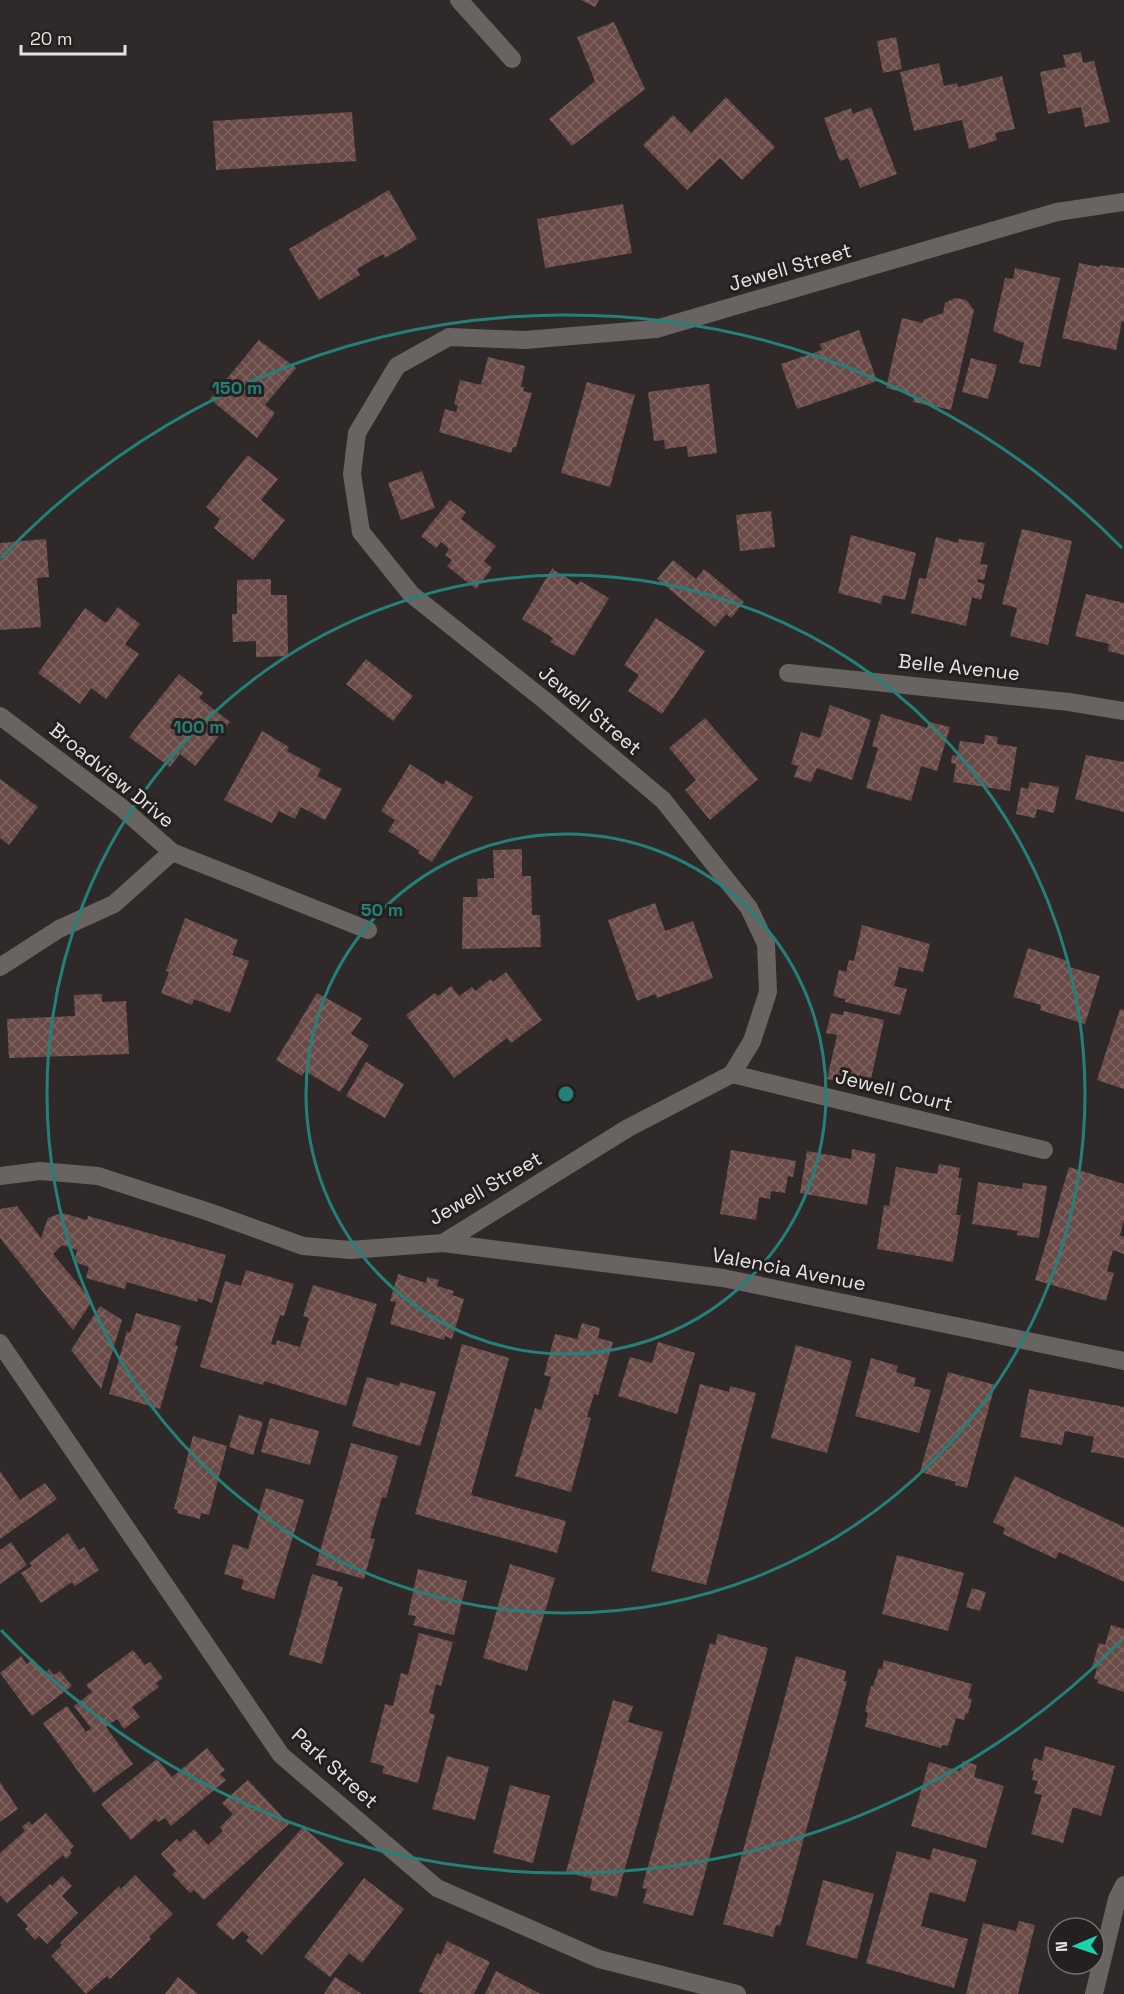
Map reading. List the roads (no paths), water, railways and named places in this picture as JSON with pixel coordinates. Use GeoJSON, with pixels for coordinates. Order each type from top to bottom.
{"type":"FeatureCollection","features":[{"type":"Feature","properties":{"kind":"street"},"geometry":{"type":"LineString","coordinates":[[459,0],[512,59]]}},
{"type":"Feature","properties":{"kind":"street","name":"Jewell Street"},"geometry":{"type":"LineString","coordinates":[[0,1176],[40,1171],[98,1176],[303,1246],[350,1250],[443,1243],[628,1128],[732,1074],[752,1041],[768,992],[766,944],[749,908],[663,800],[404,585],[361,532],[352,474],[357,433],[397,366],[449,337],[525,340],[656,329],[1057,212],[1124,202]]}},
{"type":"Feature","properties":{"kind":"street","name":"Belle Avenue"},"geometry":{"type":"LineString","coordinates":[[788,673],[1045,699],[1124,711]]}},
{"type":"Feature","properties":{"kind":"street","name":"Broadview Drive"},"geometry":{"type":"LineString","coordinates":[[0,716],[122,808],[172,852],[114,904],[59,929],[0,967]]}},
{"type":"Feature","properties":{"kind":"street"},"geometry":{"type":"LineString","coordinates":[[172,852],[368,930]]}},
{"type":"Feature","properties":{"kind":"street","name":"Jewell Court"},"geometry":{"type":"LineString","coordinates":[[732,1074],[1044,1149]]}},
{"type":"Feature","properties":{"kind":"street","name":"Valencia Avenue"},"geometry":{"type":"LineString","coordinates":[[443,1243],[723,1278],[1124,1361]]}},
{"type":"Feature","properties":{"kind":"street","name":"Park Street"},"geometry":{"type":"LineString","coordinates":[[0,1342],[281,1755],[437,1888],[599,1959],[737,1994]]}},
{"type":"Feature","properties":{"kind":"street"},"geometry":{"type":"LineString","coordinates":[[1094,1994],[1117,1899],[1124,1885]]}}]}
